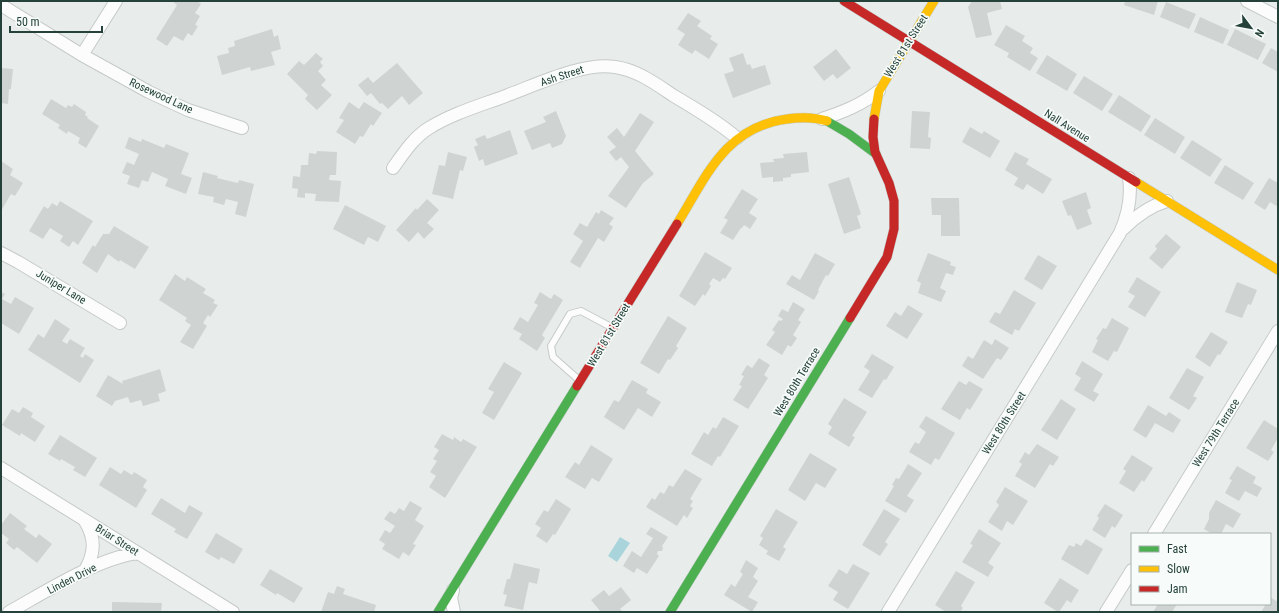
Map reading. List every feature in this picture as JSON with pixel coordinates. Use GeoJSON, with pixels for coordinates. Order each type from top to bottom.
{"type":"FeatureCollection","features":[{"type":"Feature","properties":{"kind":"street"},"geometry":{"type":"LineString","coordinates":[[82,55],[116,1]]}},
{"type":"Feature","properties":{"kind":"street","name":"Nall Avenue"},"geometry":{"type":"LineString","coordinates":[[844,1],[1278,270]]}},
{"type":"Feature","properties":{"kind":"street","name":"West 81st Street"},"geometry":{"type":"LineString","coordinates":[[438,612],[724,150],[737,138],[758,126],[773,121],[795,118],[822,119],[853,108],[866,101],[879,91],[934,1]]}},
{"type":"Feature","properties":{"kind":"street"},"geometry":{"type":"LineString","coordinates":[[1247,1],[1278,17]]}},
{"type":"Feature","properties":{"kind":"street","name":"Rosewood Lane"},"geometry":{"type":"LineString","coordinates":[[1,5],[82,55],[149,92],[188,110],[242,128]]}},
{"type":"Feature","properties":{"kind":"street","name":"Ash Street"},"geometry":{"type":"LineString","coordinates":[[393,168],[411,144],[428,128],[467,110],[573,71],[595,66],[614,67],[631,71],[705,114],[737,138]]}},
{"type":"Feature","properties":{"kind":"street","name":"West 81st Street"},"geometry":{"type":"LineString","coordinates":[[876,154],[874,118],[879,91]]}},
{"type":"Feature","properties":{"kind":"street","name":"West 81st Street"},"geometry":{"type":"LineString","coordinates":[[822,119],[847,133],[876,154]]}},
{"type":"Feature","properties":{"kind":"street","name":"West 80th Terrace"},"geometry":{"type":"LineString","coordinates":[[670,612],[887,257],[893,241],[896,217],[893,195],[876,154]]}},
{"type":"Feature","properties":{"kind":"street","name":"West 80th Street"},"geometry":{"type":"LineString","coordinates":[[888,612],[1120,233],[1130,204],[1129,178]]}},
{"type":"Feature","properties":{"kind":"street","name":"West 80th Street"},"geometry":{"type":"LineString","coordinates":[[1120,233],[1145,211],[1167,201]]}},
{"type":"Feature","properties":{"kind":"street","name":"Juniper Lane"},"geometry":{"type":"LineString","coordinates":[[1,253],[120,323]]}},
{"type":"Feature","properties":{"kind":"street","name":"West 79th Terrace"},"geometry":{"type":"LineString","coordinates":[[1155,533],[1278,331]]}},
{"type":"Feature","properties":{"kind":"street","name":"Briar Street"},"geometry":{"type":"LineString","coordinates":[[1,468],[233,612]]}},
{"type":"Feature","properties":{"kind":"street"},"geometry":{"type":"LineString","coordinates":[[84,519],[91,531],[93,546],[90,560],[84,572]]}},
{"type":"Feature","properties":{"kind":"street","name":"Linden Drive"},"geometry":{"type":"LineString","coordinates":[[9,612],[84,572],[116,558],[138,553]]}},
{"type":"Feature","properties":{"kind":"street"},"geometry":{"type":"LineString","coordinates":[[1106,612],[1131,572]]}},
{"type":"Feature","properties":{"kind":"street"},"geometry":{"type":"LineString","coordinates":[[453,588],[451,598],[454,612]]}},
{"type":"Feature","properties":{"kind":"lane"},"geometry":{"type":"LineString","coordinates":[[581,381],[553,357],[551,346],[570,314],[581,311],[613,328]]}},
{"type":"Feature","properties":{"kind":"water"},"geometry":{"type":"Polygon","coordinates":[[[620,537],[630,543],[617,562],[608,556],[620,537]]]}},
{"type":"Feature","properties":{"kind":"building"},"geometry":{"type":"Polygon","coordinates":[[[197,1],[201,4],[195,13],[200,16],[195,25],[198,26],[192,36],[188,33],[183,41],[174,36],[167,46],[156,39],[177,5],[173,2],[197,1]]]}},
{"type":"Feature","properties":{"kind":"building"},"geometry":{"type":"Polygon","coordinates":[[[972,1],[1000,1],[1002,9],[987,13],[992,35],[976,38],[968,7],[972,1]]]}},
{"type":"Feature","properties":{"kind":"building"},"geometry":{"type":"Polygon","coordinates":[[[1125,1],[1158,1],[1154,15],[1124,5],[1125,1]]]}},
{"type":"Feature","properties":{"kind":"building"},"geometry":{"type":"Polygon","coordinates":[[[1166,2],[1196,14],[1189,29],[1160,17],[1166,2]]]}},
{"type":"Feature","properties":{"kind":"building"},"geometry":{"type":"Polygon","coordinates":[[[688,13],[701,21],[697,26],[712,36],[710,39],[718,44],[709,59],[695,50],[692,54],[678,45],[685,34],[677,29],[688,13]]]}},
{"type":"Feature","properties":{"kind":"building"},"geometry":{"type":"Polygon","coordinates":[[[1200,17],[1229,30],[1223,44],[1194,32],[1200,17]]]}},
{"type":"Feature","properties":{"kind":"building"},"geometry":{"type":"Polygon","coordinates":[[[1006,25],[1025,36],[1022,41],[1033,48],[1030,53],[1038,58],[1030,71],[1007,57],[1009,53],[994,45],[1006,25]]]}},
{"type":"Feature","properties":{"kind":"building"},"geometry":{"type":"Polygon","coordinates":[[[272,29],[274,37],[278,35],[281,49],[271,52],[275,65],[251,71],[250,67],[222,75],[217,56],[229,53],[228,48],[235,46],[234,41],[272,29]]]}},
{"type":"Feature","properties":{"kind":"building"},"geometry":{"type":"Polygon","coordinates":[[[1235,29],[1266,44],[1258,60],[1227,45],[1235,29]]]}},
{"type":"Feature","properties":{"kind":"building"},"geometry":{"type":"Polygon","coordinates":[[[1271,48],[1278,52],[1278,72],[1262,63],[1271,48]]]}},
{"type":"Feature","properties":{"kind":"building"},"geometry":{"type":"Polygon","coordinates":[[[836,49],[851,68],[837,79],[833,74],[824,81],[813,67],[836,49]]]}},
{"type":"Feature","properties":{"kind":"building"},"geometry":{"type":"Polygon","coordinates":[[[316,53],[323,59],[320,62],[323,66],[318,71],[326,80],[321,85],[332,95],[317,110],[305,99],[308,95],[287,74],[299,61],[304,65],[316,53]]]}},
{"type":"Feature","properties":{"kind":"building"},"geometry":{"type":"Polygon","coordinates":[[[743,53],[747,65],[750,64],[752,69],[765,65],[771,84],[733,98],[724,74],[734,71],[729,58],[743,53]]]}},
{"type":"Feature","properties":{"kind":"building"},"geometry":{"type":"Polygon","coordinates":[[[1047,55],[1077,74],[1067,91],[1036,73],[1047,55]]]}},
{"type":"Feature","properties":{"kind":"building"},"geometry":{"type":"Polygon","coordinates":[[[397,63],[423,93],[409,105],[402,96],[388,109],[382,103],[380,104],[371,93],[367,96],[358,85],[368,77],[373,83],[397,63]]]}},
{"type":"Feature","properties":{"kind":"building"},"geometry":{"type":"Polygon","coordinates":[[[1,68],[13,69],[8,104],[1,103],[1,68]]]}},
{"type":"Feature","properties":{"kind":"building"},"geometry":{"type":"Polygon","coordinates":[[[1084,76],[1113,94],[1102,111],[1073,93],[1084,76]]]}},
{"type":"Feature","properties":{"kind":"building"},"geometry":{"type":"Polygon","coordinates":[[[1119,95],[1151,116],[1141,132],[1108,112],[1119,95]]]}},
{"type":"Feature","properties":{"kind":"building"},"geometry":{"type":"Polygon","coordinates":[[[51,99],[66,108],[68,105],[72,107],[74,104],[86,112],[85,115],[88,117],[87,118],[99,126],[86,148],[78,143],[80,138],[68,131],[67,134],[58,128],[60,125],[42,114],[51,99]]]}},
{"type":"Feature","properties":{"kind":"building"},"geometry":{"type":"Polygon","coordinates":[[[349,102],[359,109],[364,102],[382,113],[373,126],[371,124],[363,137],[360,136],[355,144],[336,132],[344,120],[339,118],[349,102]]]}},
{"type":"Feature","properties":{"kind":"building"},"geometry":{"type":"Polygon","coordinates":[[[556,111],[566,136],[562,144],[552,148],[550,143],[532,150],[524,131],[546,122],[543,117],[556,111]]]}},
{"type":"Feature","properties":{"kind":"building"},"geometry":{"type":"Polygon","coordinates":[[[912,111],[930,112],[928,137],[931,138],[930,149],[910,148],[912,111]]]}},
{"type":"Feature","properties":{"kind":"building"},"geometry":{"type":"Polygon","coordinates":[[[640,113],[654,122],[635,151],[654,174],[643,183],[626,208],[608,196],[629,167],[621,157],[616,161],[609,152],[616,147],[607,137],[617,128],[624,137],[640,113]]]}},
{"type":"Feature","properties":{"kind":"building"},"geometry":{"type":"Polygon","coordinates":[[[1155,118],[1185,137],[1175,154],[1144,135],[1155,118]]]}},
{"type":"Feature","properties":{"kind":"building"},"geometry":{"type":"Polygon","coordinates":[[[970,127],[982,134],[984,131],[1000,141],[990,158],[962,142],[970,127]]]}},
{"type":"Feature","properties":{"kind":"building"},"geometry":{"type":"Polygon","coordinates":[[[510,130],[518,154],[485,166],[483,159],[479,161],[474,147],[478,145],[475,139],[485,135],[487,139],[510,130]]]}},
{"type":"Feature","properties":{"kind":"building"},"geometry":{"type":"Polygon","coordinates":[[[129,137],[141,142],[142,139],[164,148],[166,144],[189,153],[181,174],[192,178],[186,194],[165,186],[168,179],[152,172],[148,182],[142,180],[139,188],[127,184],[130,176],[122,173],[127,162],[134,165],[139,154],[125,148],[129,137]]]}},
{"type":"Feature","properties":{"kind":"building"},"geometry":{"type":"Polygon","coordinates":[[[1192,140],[1222,159],[1210,177],[1180,158],[1192,140]]]}},
{"type":"Feature","properties":{"kind":"building"},"geometry":{"type":"Polygon","coordinates":[[[317,151],[337,152],[336,175],[330,175],[329,180],[341,181],[339,202],[315,201],[316,194],[305,193],[305,198],[297,197],[298,189],[292,188],[293,176],[300,177],[301,165],[308,165],[309,153],[316,154],[317,151]]]}},
{"type":"Feature","properties":{"kind":"building"},"geometry":{"type":"Polygon","coordinates":[[[448,152],[467,157],[463,171],[460,170],[453,199],[432,194],[439,165],[445,166],[448,152]]]}},
{"type":"Feature","properties":{"kind":"building"},"geometry":{"type":"Polygon","coordinates":[[[807,152],[809,172],[791,174],[791,177],[783,178],[783,181],[773,182],[773,177],[762,178],[760,163],[774,162],[773,159],[784,158],[783,154],[807,152]]]}},
{"type":"Feature","properties":{"kind":"building"},"geometry":{"type":"Polygon","coordinates":[[[1015,152],[1029,159],[1026,164],[1052,179],[1043,194],[1027,184],[1023,190],[1014,185],[1018,178],[1005,170],[1015,152]]]}},
{"type":"Feature","properties":{"kind":"building"},"geometry":{"type":"Polygon","coordinates":[[[1,161],[13,169],[10,175],[23,183],[15,196],[11,194],[1,211],[1,161]]]}},
{"type":"Feature","properties":{"kind":"building"},"geometry":{"type":"Polygon","coordinates":[[[1225,165],[1254,183],[1243,200],[1214,183],[1225,165]]]}},
{"type":"Feature","properties":{"kind":"building"},"geometry":{"type":"Polygon","coordinates":[[[203,172],[218,176],[217,178],[238,183],[239,180],[254,184],[246,217],[235,214],[238,202],[226,199],[224,205],[213,202],[214,197],[198,194],[203,172]]]}},
{"type":"Feature","properties":{"kind":"building"},"geometry":{"type":"Polygon","coordinates":[[[849,177],[861,214],[857,216],[861,228],[844,234],[828,184],[849,177]]]}},
{"type":"Feature","properties":{"kind":"building"},"geometry":{"type":"Polygon","coordinates":[[[1269,178],[1278,183],[1278,207],[1270,202],[1265,210],[1254,203],[1269,178]]]}},
{"type":"Feature","properties":{"kind":"building"},"geometry":{"type":"Polygon","coordinates":[[[742,189],[758,199],[749,213],[757,218],[750,229],[744,225],[733,240],[720,233],[728,220],[724,218],[742,189]]]}},
{"type":"Feature","properties":{"kind":"building"},"geometry":{"type":"Polygon","coordinates":[[[1086,192],[1091,208],[1087,210],[1092,224],[1077,230],[1071,215],[1068,216],[1062,201],[1086,192]]]}},
{"type":"Feature","properties":{"kind":"building"},"geometry":{"type":"Polygon","coordinates":[[[931,198],[959,198],[960,236],[941,236],[941,215],[932,215],[931,198]]]}},
{"type":"Feature","properties":{"kind":"building"},"geometry":{"type":"Polygon","coordinates":[[[427,199],[439,210],[427,223],[434,229],[424,239],[418,232],[409,242],[396,230],[416,208],[417,210],[427,199]]]}},
{"type":"Feature","properties":{"kind":"building"},"geometry":{"type":"Polygon","coordinates":[[[60,201],[93,221],[78,245],[73,241],[69,247],[60,241],[63,236],[50,228],[43,239],[29,231],[44,206],[48,209],[52,203],[57,206],[60,201]]]}},
{"type":"Feature","properties":{"kind":"building"},"geometry":{"type":"Polygon","coordinates":[[[345,205],[386,226],[378,242],[368,237],[364,245],[333,229],[345,205]]]}},
{"type":"Feature","properties":{"kind":"building"},"geometry":{"type":"Polygon","coordinates":[[[601,210],[614,218],[609,224],[613,227],[604,242],[598,238],[580,268],[570,262],[583,241],[573,234],[580,223],[587,227],[596,212],[599,214],[601,210]]]}},
{"type":"Feature","properties":{"kind":"building"},"geometry":{"type":"Polygon","coordinates":[[[114,226],[149,247],[135,269],[120,260],[119,262],[108,254],[97,273],[82,263],[93,245],[95,247],[103,234],[109,234],[114,226]]]}},
{"type":"Feature","properties":{"kind":"building"},"geometry":{"type":"Polygon","coordinates":[[[1166,234],[1181,247],[1162,269],[1149,258],[1157,249],[1155,246],[1166,234]]]}},
{"type":"Feature","properties":{"kind":"building"},"geometry":{"type":"Polygon","coordinates":[[[705,252],[732,268],[725,279],[723,278],[720,282],[713,278],[709,284],[711,286],[705,296],[703,294],[695,306],[679,296],[705,252]]]}},
{"type":"Feature","properties":{"kind":"building"},"geometry":{"type":"Polygon","coordinates":[[[815,253],[835,264],[828,276],[826,275],[814,300],[786,284],[792,275],[800,280],[815,253]]]}},
{"type":"Feature","properties":{"kind":"building"},"geometry":{"type":"Polygon","coordinates":[[[928,253],[951,262],[950,265],[956,267],[953,275],[946,273],[940,288],[946,291],[941,302],[918,293],[921,283],[917,281],[928,253]]]}},
{"type":"Feature","properties":{"kind":"building"},"geometry":{"type":"Polygon","coordinates":[[[1038,255],[1057,266],[1042,290],[1024,279],[1038,255]]]}},
{"type":"Feature","properties":{"kind":"building"},"geometry":{"type":"Polygon","coordinates":[[[175,274],[185,281],[187,277],[206,289],[203,293],[215,300],[213,303],[218,305],[210,317],[208,315],[203,323],[207,326],[193,349],[180,342],[191,325],[185,321],[187,318],[159,300],[175,274]]]}},
{"type":"Feature","properties":{"kind":"building"},"geometry":{"type":"Polygon","coordinates":[[[1137,277],[1161,292],[1145,317],[1128,307],[1135,296],[1128,292],[1137,277]]]}},
{"type":"Feature","properties":{"kind":"building"},"geometry":{"type":"Polygon","coordinates":[[[1237,282],[1257,290],[1251,305],[1248,304],[1242,318],[1225,312],[1237,282]]]}},
{"type":"Feature","properties":{"kind":"building"},"geometry":{"type":"Polygon","coordinates":[[[1014,290],[1036,303],[1019,331],[1015,329],[1012,335],[989,322],[995,312],[1000,314],[1014,290]]]}},
{"type":"Feature","properties":{"kind":"building"},"geometry":{"type":"Polygon","coordinates":[[[1,292],[5,294],[2,299],[11,304],[15,297],[34,308],[19,334],[1,323],[1,292]]]}},
{"type":"Feature","properties":{"kind":"building"},"geometry":{"type":"Polygon","coordinates":[[[540,292],[551,299],[554,294],[563,300],[542,335],[545,338],[537,351],[519,339],[522,334],[513,329],[520,317],[528,322],[538,305],[534,303],[540,292]]]}},
{"type":"Feature","properties":{"kind":"building"},"geometry":{"type":"Polygon","coordinates":[[[793,302],[805,309],[798,320],[801,322],[793,335],[797,338],[791,347],[788,345],[782,355],[766,345],[775,332],[772,330],[779,320],[781,321],[783,319],[778,316],[782,309],[788,312],[793,302]]]}},
{"type":"Feature","properties":{"kind":"building"},"geometry":{"type":"Polygon","coordinates":[[[908,305],[923,314],[907,339],[886,326],[895,312],[901,316],[908,305]]]}},
{"type":"Feature","properties":{"kind":"building"},"geometry":{"type":"Polygon","coordinates":[[[668,316],[687,328],[676,346],[678,348],[670,360],[668,359],[659,374],[640,363],[668,316]]]}},
{"type":"Feature","properties":{"kind":"building"},"geometry":{"type":"Polygon","coordinates":[[[1112,318],[1129,328],[1117,352],[1114,351],[1108,361],[1092,352],[1098,340],[1096,339],[1103,328],[1106,329],[1112,318]]]}},
{"type":"Feature","properties":{"kind":"building"},"geometry":{"type":"Polygon","coordinates":[[[55,319],[70,329],[62,341],[67,344],[70,339],[85,348],[80,356],[83,358],[85,354],[94,360],[80,383],[28,350],[38,334],[44,338],[55,319]]]}},
{"type":"Feature","properties":{"kind":"building"},"geometry":{"type":"Polygon","coordinates":[[[1211,332],[1228,342],[1210,367],[1195,357],[1211,332]]]}},
{"type":"Feature","properties":{"kind":"building"},"geometry":{"type":"Polygon","coordinates":[[[995,339],[1009,348],[1001,360],[997,358],[983,379],[962,366],[968,356],[973,359],[984,340],[992,345],[995,339]]]}},
{"type":"Feature","properties":{"kind":"building"},"geometry":{"type":"Polygon","coordinates":[[[872,354],[894,367],[886,380],[884,379],[872,398],[858,390],[870,371],[864,367],[872,354]]]}},
{"type":"Feature","properties":{"kind":"building"},"geometry":{"type":"Polygon","coordinates":[[[759,358],[770,365],[764,375],[768,378],[748,409],[733,400],[742,386],[739,385],[744,376],[741,375],[747,365],[752,368],[759,358]]]}},
{"type":"Feature","properties":{"kind":"building"},"geometry":{"type":"Polygon","coordinates":[[[1082,361],[1103,374],[1093,391],[1099,394],[1094,402],[1074,390],[1081,378],[1075,374],[1082,361]]]}},
{"type":"Feature","properties":{"kind":"building"},"geometry":{"type":"Polygon","coordinates":[[[504,362],[522,373],[494,420],[482,413],[494,392],[488,389],[504,362]]]}},
{"type":"Feature","properties":{"kind":"building"},"geometry":{"type":"Polygon","coordinates":[[[1187,368],[1204,377],[1193,396],[1197,398],[1189,410],[1169,398],[1187,368]]]}},
{"type":"Feature","properties":{"kind":"building"},"geometry":{"type":"Polygon","coordinates":[[[160,369],[166,391],[158,394],[160,401],[143,406],[141,400],[130,403],[128,397],[115,401],[112,406],[96,396],[108,375],[123,384],[122,381],[160,369]]]}},
{"type":"Feature","properties":{"kind":"building"},"geometry":{"type":"Polygon","coordinates":[[[632,380],[648,389],[646,393],[661,402],[652,417],[638,408],[624,430],[604,417],[614,400],[619,402],[632,380]]]}},
{"type":"Feature","properties":{"kind":"building"},"geometry":{"type":"Polygon","coordinates":[[[959,381],[966,385],[969,381],[983,389],[970,410],[967,408],[960,420],[941,409],[959,381]]]}},
{"type":"Feature","properties":{"kind":"building"},"geometry":{"type":"Polygon","coordinates":[[[844,398],[867,412],[852,436],[855,437],[849,447],[828,434],[832,427],[828,424],[844,398]]]}},
{"type":"Feature","properties":{"kind":"building"},"geometry":{"type":"Polygon","coordinates":[[[1061,399],[1076,409],[1057,440],[1041,430],[1061,399]]]}},
{"type":"Feature","properties":{"kind":"building"},"geometry":{"type":"Polygon","coordinates":[[[1148,405],[1166,416],[1169,412],[1181,420],[1173,433],[1155,423],[1146,438],[1133,430],[1148,405]]]}},
{"type":"Feature","properties":{"kind":"building"},"geometry":{"type":"Polygon","coordinates":[[[23,407],[33,413],[31,417],[45,426],[35,442],[21,433],[20,436],[2,425],[12,409],[19,413],[23,407]]]}},
{"type":"Feature","properties":{"kind":"building"},"geometry":{"type":"Polygon","coordinates":[[[926,416],[955,433],[939,460],[935,458],[931,465],[909,452],[915,442],[919,444],[926,432],[919,427],[926,416]]]}},
{"type":"Feature","properties":{"kind":"building"},"geometry":{"type":"Polygon","coordinates":[[[723,417],[739,426],[720,457],[718,456],[712,466],[691,454],[704,432],[708,435],[713,427],[716,429],[723,417]]]}},
{"type":"Feature","properties":{"kind":"building"},"geometry":{"type":"Polygon","coordinates":[[[1264,420],[1278,429],[1278,438],[1271,450],[1274,452],[1268,461],[1246,448],[1264,420]]]}},
{"type":"Feature","properties":{"kind":"building"},"geometry":{"type":"Polygon","coordinates":[[[442,434],[453,440],[454,437],[461,442],[463,439],[477,447],[445,498],[429,487],[436,476],[430,472],[437,461],[433,459],[439,450],[434,447],[442,434]]]}},
{"type":"Feature","properties":{"kind":"building"},"geometry":{"type":"Polygon","coordinates":[[[60,435],[97,458],[85,477],[73,470],[75,467],[48,454],[60,435]]]}},
{"type":"Feature","properties":{"kind":"building"},"geometry":{"type":"Polygon","coordinates":[[[1037,444],[1059,457],[1053,466],[1050,464],[1035,488],[1015,476],[1022,464],[1019,462],[1025,452],[1029,455],[1037,444]]]}},
{"type":"Feature","properties":{"kind":"building"},"geometry":{"type":"Polygon","coordinates":[[[591,445],[613,459],[599,482],[592,478],[585,489],[565,477],[575,462],[579,465],[591,445]]]}},
{"type":"Feature","properties":{"kind":"building"},"geometry":{"type":"Polygon","coordinates":[[[810,453],[837,469],[825,488],[816,483],[805,501],[788,490],[810,453]]]}},
{"type":"Feature","properties":{"kind":"building"},"geometry":{"type":"Polygon","coordinates":[[[1132,455],[1153,468],[1144,482],[1142,480],[1134,492],[1119,483],[1126,471],[1123,469],[1132,455]]]}},
{"type":"Feature","properties":{"kind":"building"},"geometry":{"type":"Polygon","coordinates":[[[908,464],[922,473],[907,496],[914,500],[906,513],[885,501],[894,486],[892,485],[896,478],[899,479],[908,464]]]}},
{"type":"Feature","properties":{"kind":"building"},"geometry":{"type":"Polygon","coordinates":[[[1237,466],[1256,477],[1253,483],[1262,488],[1257,497],[1245,491],[1239,501],[1225,493],[1232,480],[1229,479],[1237,466]]]}},
{"type":"Feature","properties":{"kind":"building"},"geometry":{"type":"Polygon","coordinates":[[[110,467],[121,474],[124,470],[132,475],[134,472],[147,480],[143,487],[147,490],[136,508],[99,485],[110,467]]]}},
{"type":"Feature","properties":{"kind":"building"},"geometry":{"type":"Polygon","coordinates":[[[685,469],[702,479],[690,499],[693,501],[690,506],[693,508],[687,518],[684,515],[677,526],[646,507],[652,498],[655,500],[660,492],[664,494],[669,485],[673,487],[685,469]]]}},
{"type":"Feature","properties":{"kind":"building"},"geometry":{"type":"Polygon","coordinates":[[[1005,487],[1028,501],[1013,525],[1007,521],[1002,531],[988,522],[999,505],[996,502],[1005,487]]]}},
{"type":"Feature","properties":{"kind":"building"},"geometry":{"type":"Polygon","coordinates":[[[161,498],[185,513],[189,505],[203,513],[187,539],[174,532],[176,529],[151,514],[161,498]]]}},
{"type":"Feature","properties":{"kind":"building"},"geometry":{"type":"Polygon","coordinates":[[[556,499],[571,509],[555,535],[553,534],[547,543],[536,536],[541,528],[535,524],[544,510],[548,512],[556,499]]]}},
{"type":"Feature","properties":{"kind":"building"},"geometry":{"type":"Polygon","coordinates":[[[1216,500],[1241,514],[1233,528],[1226,524],[1222,533],[1210,533],[1204,529],[1209,519],[1209,513],[1216,500]]]}},
{"type":"Feature","properties":{"kind":"building"},"geometry":{"type":"Polygon","coordinates":[[[410,501],[422,508],[415,520],[424,526],[413,544],[416,545],[409,556],[403,552],[399,559],[382,549],[385,544],[379,540],[385,530],[390,533],[395,526],[384,519],[390,511],[395,514],[399,508],[404,511],[410,501]]]}},
{"type":"Feature","properties":{"kind":"building"},"geometry":{"type":"Polygon","coordinates":[[[1105,504],[1123,515],[1115,528],[1112,526],[1105,538],[1092,530],[1099,518],[1097,516],[1105,504]]]}},
{"type":"Feature","properties":{"kind":"building"},"geometry":{"type":"Polygon","coordinates":[[[776,509],[798,522],[783,547],[786,549],[779,561],[766,554],[768,551],[759,545],[763,538],[760,536],[776,509]]]}},
{"type":"Feature","properties":{"kind":"building"},"geometry":{"type":"Polygon","coordinates":[[[884,509],[900,519],[885,542],[888,544],[880,556],[862,545],[884,509]]]}},
{"type":"Feature","properties":{"kind":"building"},"geometry":{"type":"Polygon","coordinates":[[[10,513],[27,526],[24,529],[36,538],[39,534],[52,544],[37,563],[17,547],[14,550],[6,543],[9,539],[1,533],[1,525],[10,513]]]}},
{"type":"Feature","properties":{"kind":"building"},"geometry":{"type":"Polygon","coordinates":[[[651,527],[668,537],[662,546],[662,551],[658,551],[657,554],[659,556],[647,574],[637,568],[634,573],[623,566],[632,551],[641,557],[653,538],[646,534],[651,527]]]}},
{"type":"Feature","properties":{"kind":"building"},"geometry":{"type":"Polygon","coordinates":[[[979,529],[1001,543],[988,563],[994,567],[988,577],[962,562],[973,545],[970,544],[979,529]]]}},
{"type":"Feature","properties":{"kind":"building"},"geometry":{"type":"Polygon","coordinates":[[[216,533],[243,549],[234,564],[221,557],[219,560],[205,552],[216,533]]]}},
{"type":"Feature","properties":{"kind":"building"},"geometry":{"type":"Polygon","coordinates":[[[1086,539],[1103,549],[1088,575],[1061,559],[1069,545],[1074,547],[1076,543],[1081,546],[1086,539]]]}},
{"type":"Feature","properties":{"kind":"building"},"geometry":{"type":"Polygon","coordinates":[[[746,560],[758,568],[753,577],[758,581],[748,597],[758,602],[752,612],[724,595],[731,584],[735,587],[743,574],[740,572],[746,560]]]}},
{"type":"Feature","properties":{"kind":"building"},"geometry":{"type":"Polygon","coordinates":[[[514,563],[540,569],[537,584],[529,582],[523,610],[504,606],[507,595],[503,594],[507,579],[510,579],[514,563]]]}},
{"type":"Feature","properties":{"kind":"building"},"geometry":{"type":"Polygon","coordinates":[[[853,564],[870,573],[848,609],[833,600],[838,592],[828,586],[839,569],[847,574],[853,564]]]}},
{"type":"Feature","properties":{"kind":"building"},"geometry":{"type":"Polygon","coordinates":[[[270,569],[303,588],[294,603],[277,593],[276,595],[260,585],[270,569]]]}},
{"type":"Feature","properties":{"kind":"building"},"geometry":{"type":"Polygon","coordinates":[[[956,571],[975,582],[961,606],[963,608],[960,612],[946,612],[935,605],[956,571]]]}},
{"type":"Feature","properties":{"kind":"building"},"geometry":{"type":"Polygon","coordinates":[[[1060,578],[1079,590],[1071,603],[1067,600],[1058,612],[1044,603],[1060,578]]]}},
{"type":"Feature","properties":{"kind":"building"},"geometry":{"type":"Polygon","coordinates":[[[337,586],[345,589],[343,594],[376,605],[374,612],[321,612],[328,592],[334,594],[337,586]]]}},
{"type":"Feature","properties":{"kind":"building"},"geometry":{"type":"Polygon","coordinates":[[[621,587],[631,600],[620,609],[623,612],[601,612],[591,600],[604,590],[609,596],[621,587]]]}},
{"type":"Feature","properties":{"kind":"building"},"geometry":{"type":"Polygon","coordinates":[[[1271,598],[1278,602],[1278,612],[1261,612],[1265,605],[1271,605],[1271,598]]]}},
{"type":"Feature","properties":{"kind":"building"},"geometry":{"type":"Polygon","coordinates":[[[112,602],[162,603],[161,612],[112,612],[112,602]]]}},
{"type":"Feature","properties":{"kind":"building"},"geometry":{"type":"Polygon","coordinates":[[[1157,605],[1176,605],[1172,612],[1153,612],[1157,605]]]}},
{"type":"Feature","properties":{"kind":"traffic: fast"},"geometry":{"type":"LineString","coordinates":[[827,121],[849,134],[876,154]]}},
{"type":"Feature","properties":{"kind":"traffic: fast"},"geometry":{"type":"LineString","coordinates":[[670,612],[850,318]]}},
{"type":"Feature","properties":{"kind":"traffic: fast"},"geometry":{"type":"LineString","coordinates":[[438,612],[577,386]]}},
{"type":"Feature","properties":{"kind":"traffic: slow"},"geometry":{"type":"LineString","coordinates":[[874,119],[879,91],[934,1]]}},
{"type":"Feature","properties":{"kind":"traffic: slow"},"geometry":{"type":"LineString","coordinates":[[677,224],[708,172],[733,143],[748,132],[766,124],[787,119],[807,118],[827,121]]}},
{"type":"Feature","properties":{"kind":"traffic: slow"},"geometry":{"type":"LineString","coordinates":[[1136,182],[1278,270]]}},
{"type":"Feature","properties":{"kind":"traffic: jam"},"geometry":{"type":"LineString","coordinates":[[844,1],[1136,182]]}},
{"type":"Feature","properties":{"kind":"traffic: jam"},"geometry":{"type":"LineString","coordinates":[[850,318],[887,257],[894,229],[894,201],[889,183],[875,152],[873,137],[874,119]]}},
{"type":"Feature","properties":{"kind":"traffic: jam"},"geometry":{"type":"LineString","coordinates":[[577,386],[677,224]]}}]}
